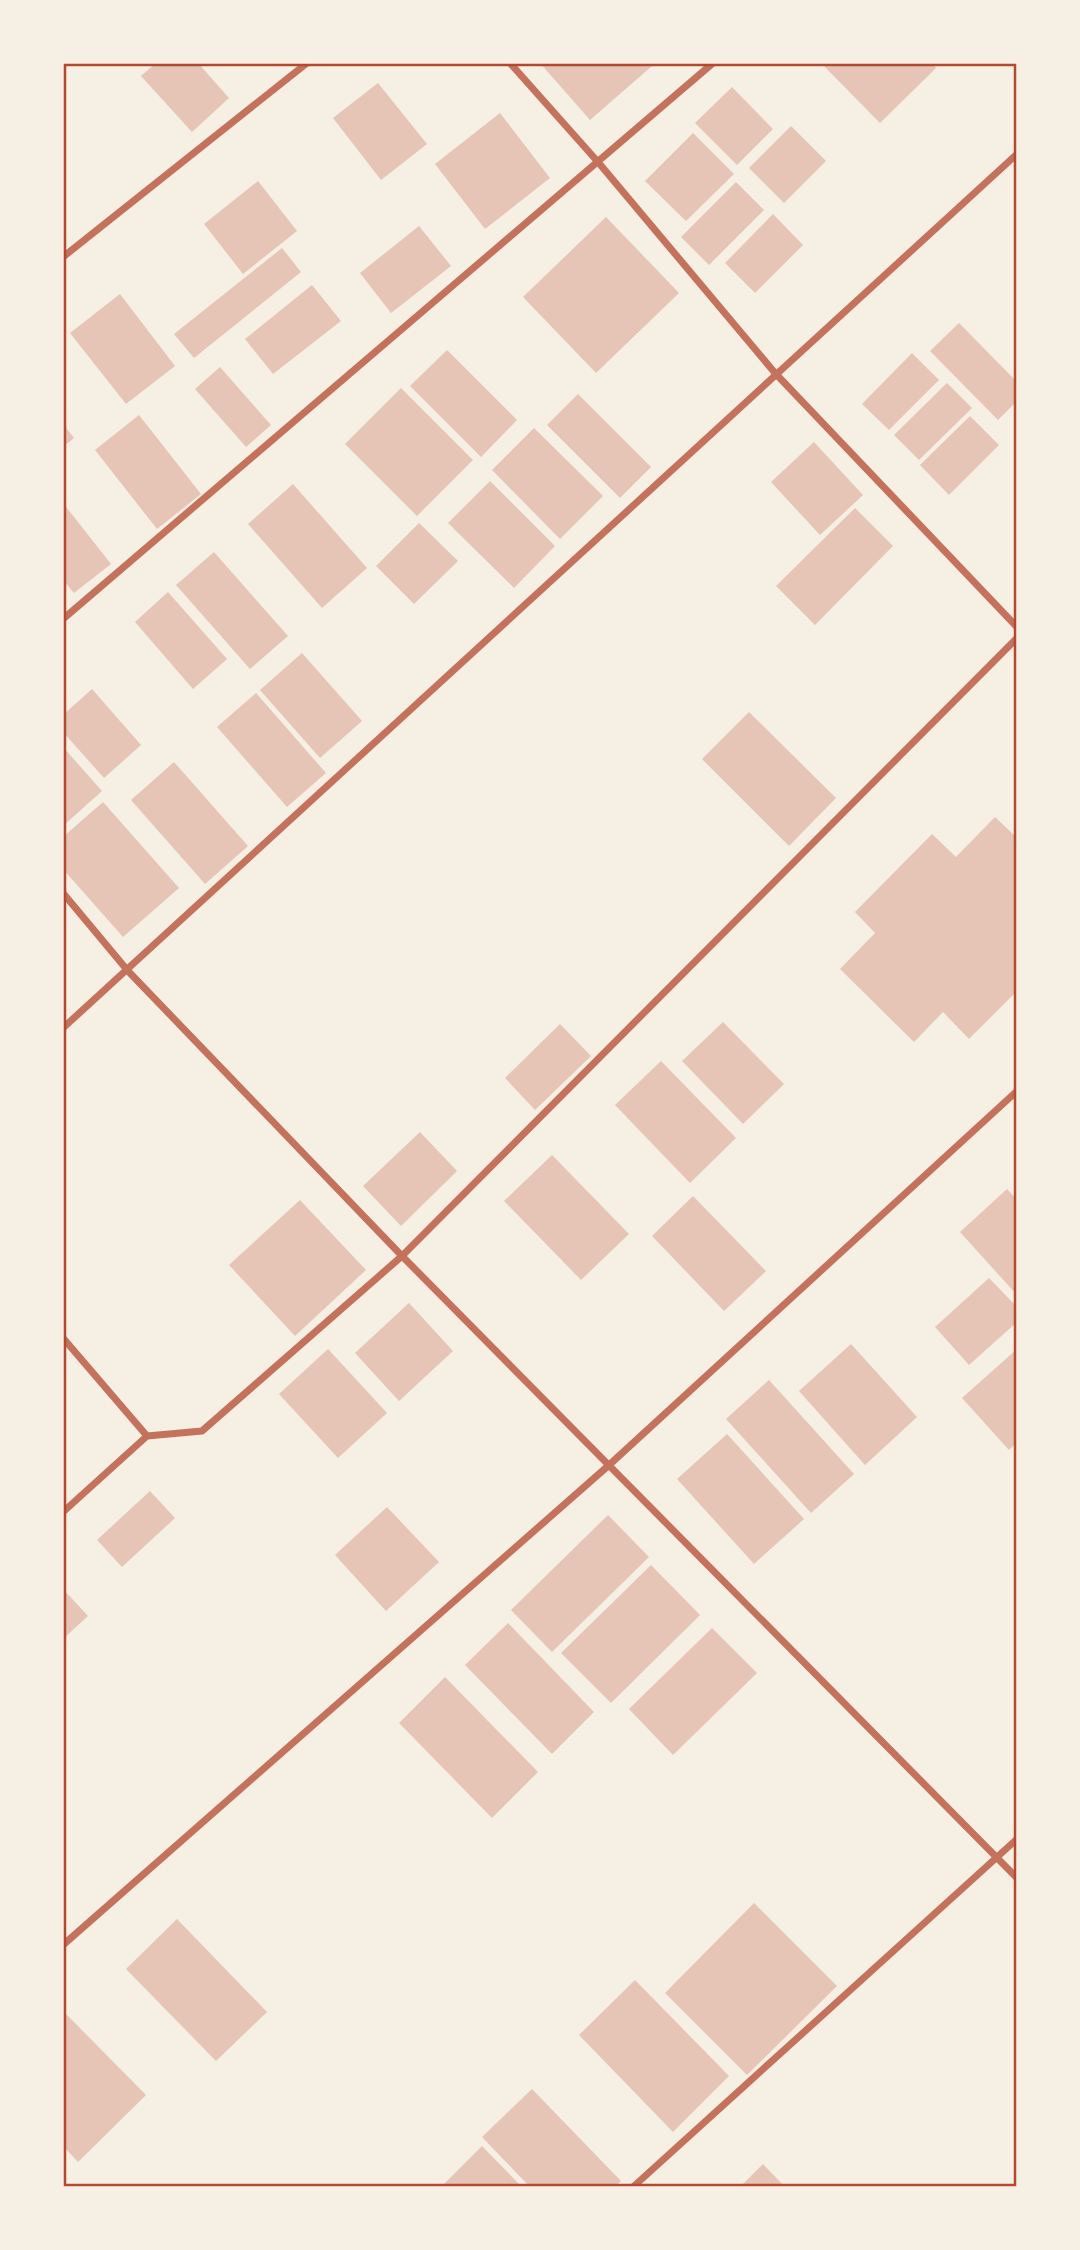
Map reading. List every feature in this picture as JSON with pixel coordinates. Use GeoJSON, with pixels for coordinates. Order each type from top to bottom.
{"type":"FeatureCollection","features":[{"type":"Feature","properties":{"kind":"street"},"geometry":{"type":"LineString","coordinates":[[63,257],[307,63]]}},
{"type":"Feature","properties":{"kind":"street"},"geometry":{"type":"LineString","coordinates":[[510,63],[598,162],[775,373],[1017,627]]}},
{"type":"Feature","properties":{"kind":"street"},"geometry":{"type":"LineString","coordinates":[[63,619],[713,63]]}},
{"type":"Feature","properties":{"kind":"street"},"geometry":{"type":"LineString","coordinates":[[63,1028],[1017,154]]}},
{"type":"Feature","properties":{"kind":"street"},"geometry":{"type":"LineString","coordinates":[[63,1512],[147,1436],[202,1431],[402,1256],[1017,638]]}},
{"type":"Feature","properties":{"kind":"street"},"geometry":{"type":"LineString","coordinates":[[63,893],[128,971],[402,1256],[1017,1878]]}},
{"type":"Feature","properties":{"kind":"street"},"geometry":{"type":"LineString","coordinates":[[63,1945],[608,1466],[1017,1091]]}},
{"type":"Feature","properties":{"kind":"street"},"geometry":{"type":"LineString","coordinates":[[63,1338],[147,1436]]}},
{"type":"Feature","properties":{"kind":"street"},"geometry":{"type":"LineString","coordinates":[[633,2187],[1017,1839]]}},
{"type":"Feature","properties":{"kind":"building"},"geometry":{"type":"Polygon","coordinates":[[[156,63],[198,63],[229,98],[192,132],[141,76],[156,63]]]}},
{"type":"Feature","properties":{"kind":"building"},"geometry":{"type":"Polygon","coordinates":[[[540,63],[649,63],[652,66],[590,120],[540,63]]]}},
{"type":"Feature","properties":{"kind":"building"},"geometry":{"type":"Polygon","coordinates":[[[821,63],[932,63],[936,68],[880,123],[821,63]]]}},
{"type":"Feature","properties":{"kind":"building"},"geometry":{"type":"Polygon","coordinates":[[[378,83],[427,144],[381,180],[333,118],[378,83]]]}},
{"type":"Feature","properties":{"kind":"building"},"geometry":{"type":"Polygon","coordinates":[[[732,87],[773,129],[737,165],[695,123],[732,87]]]}},
{"type":"Feature","properties":{"kind":"building"},"geometry":{"type":"Polygon","coordinates":[[[500,113],[550,178],[485,229],[435,164],[500,113]]]}},
{"type":"Feature","properties":{"kind":"building"},"geometry":{"type":"Polygon","coordinates":[[[791,126],[826,161],[784,203],[749,168],[791,126]]]}},
{"type":"Feature","properties":{"kind":"building"},"geometry":{"type":"Polygon","coordinates":[[[693,133],[734,174],[686,221],[645,181],[693,133]]]}},
{"type":"Feature","properties":{"kind":"building"},"geometry":{"type":"Polygon","coordinates":[[[258,181],[297,231],[243,274],[204,224],[258,181]]]}},
{"type":"Feature","properties":{"kind":"building"},"geometry":{"type":"Polygon","coordinates":[[[736,182],[764,210],[709,265],[681,237],[736,182]]]}},
{"type":"Feature","properties":{"kind":"building"},"geometry":{"type":"Polygon","coordinates":[[[773,214],[803,245],[755,293],[725,263],[773,214]]]}},
{"type":"Feature","properties":{"kind":"building"},"geometry":{"type":"Polygon","coordinates":[[[606,217],[679,293],[596,373],[523,297],[606,217]]]}},
{"type":"Feature","properties":{"kind":"building"},"geometry":{"type":"Polygon","coordinates":[[[419,226],[451,266],[391,313],[360,273],[419,226]]]}},
{"type":"Feature","properties":{"kind":"building"},"geometry":{"type":"Polygon","coordinates":[[[282,248],[301,272],[194,358],[174,334],[282,248]]]}},
{"type":"Feature","properties":{"kind":"building"},"geometry":{"type":"Polygon","coordinates":[[[312,285],[341,321],[273,374],[245,339],[312,285]]]}},
{"type":"Feature","properties":{"kind":"building"},"geometry":{"type":"Polygon","coordinates":[[[120,294],[175,366],[126,404],[70,333],[120,294]]]}},
{"type":"Feature","properties":{"kind":"building"},"geometry":{"type":"Polygon","coordinates":[[[959,323],[1017,382],[1017,401],[998,420],[930,351],[959,323]]]}},
{"type":"Feature","properties":{"kind":"building"},"geometry":{"type":"Polygon","coordinates":[[[447,350],[517,420],[481,457],[410,386],[447,350]]]}},
{"type":"Feature","properties":{"kind":"building"},"geometry":{"type":"Polygon","coordinates":[[[912,353],[939,380],[889,430],[862,404],[912,353]]]}},
{"type":"Feature","properties":{"kind":"building"},"geometry":{"type":"Polygon","coordinates":[[[220,367],[271,425],[246,447],[195,389],[220,367]]]}},
{"type":"Feature","properties":{"kind":"building"},"geometry":{"type":"Polygon","coordinates":[[[947,383],[972,408],[919,460],[894,435],[947,383]]]}},
{"type":"Feature","properties":{"kind":"building"},"geometry":{"type":"Polygon","coordinates":[[[401,388],[473,460],[417,516],[345,444],[401,388]]]}},
{"type":"Feature","properties":{"kind":"building"},"geometry":{"type":"Polygon","coordinates":[[[578,394],[651,467],[620,498],[547,425],[578,394]]]}},
{"type":"Feature","properties":{"kind":"building"},"geometry":{"type":"Polygon","coordinates":[[[139,415],[201,494],[157,529],[95,450],[139,415]]]}},
{"type":"Feature","properties":{"kind":"building"},"geometry":{"type":"Polygon","coordinates":[[[970,416],[999,445],[949,495],[920,465],[970,416]]]}},
{"type":"Feature","properties":{"kind":"building"},"geometry":{"type":"Polygon","coordinates":[[[63,424],[74,438],[63,447],[63,424]]]}},
{"type":"Feature","properties":{"kind":"building"},"geometry":{"type":"Polygon","coordinates":[[[534,428],[603,496],[560,539],[492,470],[534,428]]]}},
{"type":"Feature","properties":{"kind":"building"},"geometry":{"type":"Polygon","coordinates":[[[814,442],[863,495],[820,535],[771,482],[814,442]]]}},
{"type":"Feature","properties":{"kind":"building"},"geometry":{"type":"Polygon","coordinates":[[[490,481],[555,546],[514,588],[448,523],[490,481]]]}},
{"type":"Feature","properties":{"kind":"building"},"geometry":{"type":"Polygon","coordinates":[[[293,484],[367,568],[322,608],[248,524],[293,484]]]}},
{"type":"Feature","properties":{"kind":"building"},"geometry":{"type":"Polygon","coordinates":[[[63,503],[111,564],[74,593],[63,580],[63,503]]]}},
{"type":"Feature","properties":{"kind":"building"},"geometry":{"type":"Polygon","coordinates":[[[855,508],[893,546],[815,625],[776,586],[855,508]]]}},
{"type":"Feature","properties":{"kind":"building"},"geometry":{"type":"Polygon","coordinates":[[[419,523],[458,561],[414,604],[376,566],[419,523]]]}},
{"type":"Feature","properties":{"kind":"building"},"geometry":{"type":"Polygon","coordinates":[[[214,552],[288,636],[250,669],[176,585],[214,552]]]}},
{"type":"Feature","properties":{"kind":"building"},"geometry":{"type":"Polygon","coordinates":[[[168,592],[227,659],[193,689],[135,622],[168,592]]]}},
{"type":"Feature","properties":{"kind":"building"},"geometry":{"type":"Polygon","coordinates":[[[302,653],[362,721],[320,758],[260,690],[302,653]]]}},
{"type":"Feature","properties":{"kind":"building"},"geometry":{"type":"Polygon","coordinates":[[[92,689],[141,745],[104,778],[63,732],[63,715],[92,689]]]}},
{"type":"Feature","properties":{"kind":"building"},"geometry":{"type":"Polygon","coordinates":[[[256,693],[326,773],[287,807],[217,727],[256,693]]]}},
{"type":"Feature","properties":{"kind":"building"},"geometry":{"type":"Polygon","coordinates":[[[749,712],[836,798],[789,846],[702,759],[749,712]]]}},
{"type":"Feature","properties":{"kind":"building"},"geometry":{"type":"Polygon","coordinates":[[[63,747],[102,791],[63,826],[63,747]]]}},
{"type":"Feature","properties":{"kind":"building"},"geometry":{"type":"Polygon","coordinates":[[[174,762],[248,846],[205,884],[131,800],[174,762]]]}},
{"type":"Feature","properties":{"kind":"building"},"geometry":{"type":"Polygon","coordinates":[[[103,802],[179,888],[123,937],[63,869],[63,837],[103,802]]]}},
{"type":"Feature","properties":{"kind":"building"},"geometry":{"type":"Polygon","coordinates":[[[995,817],[1017,838],[1017,991],[969,1039],[943,1012],[914,1042],[840,969],[875,933],[855,912],[932,834],[956,857],[995,817]]]}},
{"type":"Feature","properties":{"kind":"building"},"geometry":{"type":"Polygon","coordinates":[[[723,1022],[784,1084],[743,1124],[682,1061],[723,1022]]]}},
{"type":"Feature","properties":{"kind":"building"},"geometry":{"type":"Polygon","coordinates":[[[560,1024],[591,1056],[535,1110],[505,1078],[560,1024]]]}},
{"type":"Feature","properties":{"kind":"building"},"geometry":{"type":"Polygon","coordinates":[[[661,1061],[736,1138],[690,1183],[615,1105],[661,1061]]]}},
{"type":"Feature","properties":{"kind":"building"},"geometry":{"type":"Polygon","coordinates":[[[420,1132],[457,1171],[401,1226],[363,1186],[420,1132]]]}},
{"type":"Feature","properties":{"kind":"building"},"geometry":{"type":"Polygon","coordinates":[[[552,1155],[629,1234],[581,1280],[504,1201],[552,1155]]]}},
{"type":"Feature","properties":{"kind":"building"},"geometry":{"type":"Polygon","coordinates":[[[1007,1189],[1017,1200],[1017,1295],[960,1232],[1007,1189]]]}},
{"type":"Feature","properties":{"kind":"building"},"geometry":{"type":"Polygon","coordinates":[[[693,1196],[766,1271],[724,1311],[652,1236],[693,1196]]]}},
{"type":"Feature","properties":{"kind":"building"},"geometry":{"type":"Polygon","coordinates":[[[300,1200],[366,1270],[295,1336],[229,1265],[300,1200]]]}},
{"type":"Feature","properties":{"kind":"building"},"geometry":{"type":"Polygon","coordinates":[[[989,1278],[1017,1307],[1017,1322],[969,1365],[935,1327],[989,1278]]]}},
{"type":"Feature","properties":{"kind":"building"},"geometry":{"type":"Polygon","coordinates":[[[409,1303],[453,1351],[399,1401],[355,1353],[409,1303]]]}},
{"type":"Feature","properties":{"kind":"building"},"geometry":{"type":"Polygon","coordinates":[[[851,1344],[917,1417],[865,1465],[799,1391],[851,1344]]]}},
{"type":"Feature","properties":{"kind":"building"},"geometry":{"type":"Polygon","coordinates":[[[328,1349],[387,1413],[338,1458],[279,1394],[328,1349]]]}},
{"type":"Feature","properties":{"kind":"building"},"geometry":{"type":"Polygon","coordinates":[[[1017,1349],[1017,1442],[1009,1450],[962,1398],[1017,1349]]]}},
{"type":"Feature","properties":{"kind":"building"},"geometry":{"type":"Polygon","coordinates":[[[769,1380],[854,1474],[811,1513],[726,1419],[769,1380]]]}},
{"type":"Feature","properties":{"kind":"building"},"geometry":{"type":"Polygon","coordinates":[[[727,1434],[804,1519],[754,1564],[677,1479],[727,1434]]]}},
{"type":"Feature","properties":{"kind":"building"},"geometry":{"type":"Polygon","coordinates":[[[150,1491],[175,1518],[122,1567],[97,1540],[150,1491]]]}},
{"type":"Feature","properties":{"kind":"building"},"geometry":{"type":"Polygon","coordinates":[[[387,1507],[439,1562],[386,1611],[335,1555],[387,1507]]]}},
{"type":"Feature","properties":{"kind":"building"},"geometry":{"type":"Polygon","coordinates":[[[608,1515],[649,1557],[552,1652],[511,1610],[608,1515]]]}},
{"type":"Feature","properties":{"kind":"building"},"geometry":{"type":"Polygon","coordinates":[[[651,1565],[700,1615],[611,1703],[561,1653],[651,1565]]]}},
{"type":"Feature","properties":{"kind":"building"},"geometry":{"type":"Polygon","coordinates":[[[63,1589],[88,1616],[63,1639],[63,1589]]]}},
{"type":"Feature","properties":{"kind":"building"},"geometry":{"type":"Polygon","coordinates":[[[508,1623],[594,1712],[552,1754],[465,1665],[508,1623]]]}},
{"type":"Feature","properties":{"kind":"building"},"geometry":{"type":"Polygon","coordinates":[[[712,1628],[757,1673],[673,1755],[629,1709],[712,1628]]]}},
{"type":"Feature","properties":{"kind":"building"},"geometry":{"type":"Polygon","coordinates":[[[445,1677],[538,1772],[492,1818],[399,1723],[445,1677]]]}},
{"type":"Feature","properties":{"kind":"building"},"geometry":{"type":"Polygon","coordinates":[[[754,1903],[837,1986],[747,2075],[665,1993],[754,1903]]]}},
{"type":"Feature","properties":{"kind":"building"},"geometry":{"type":"Polygon","coordinates":[[[177,1919],[267,2012],[216,2061],[126,1969],[177,1919]]]}},
{"type":"Feature","properties":{"kind":"building"},"geometry":{"type":"Polygon","coordinates":[[[635,1980],[729,2076],[673,2132],[579,2035],[635,1980]]]}},
{"type":"Feature","properties":{"kind":"building"},"geometry":{"type":"Polygon","coordinates":[[[63,2011],[146,2095],[78,2162],[63,2146],[63,2011]]]}},
{"type":"Feature","properties":{"kind":"building"},"geometry":{"type":"Polygon","coordinates":[[[532,2089],[621,2181],[615,2187],[530,2187],[482,2137],[532,2089]]]}},
{"type":"Feature","properties":{"kind":"building"},"geometry":{"type":"Polygon","coordinates":[[[482,2146],[522,2187],[441,2187],[482,2146]]]}},
{"type":"Feature","properties":{"kind":"building"},"geometry":{"type":"Polygon","coordinates":[[[763,2164],[785,2187],[740,2187],[763,2164]]]}}]}
